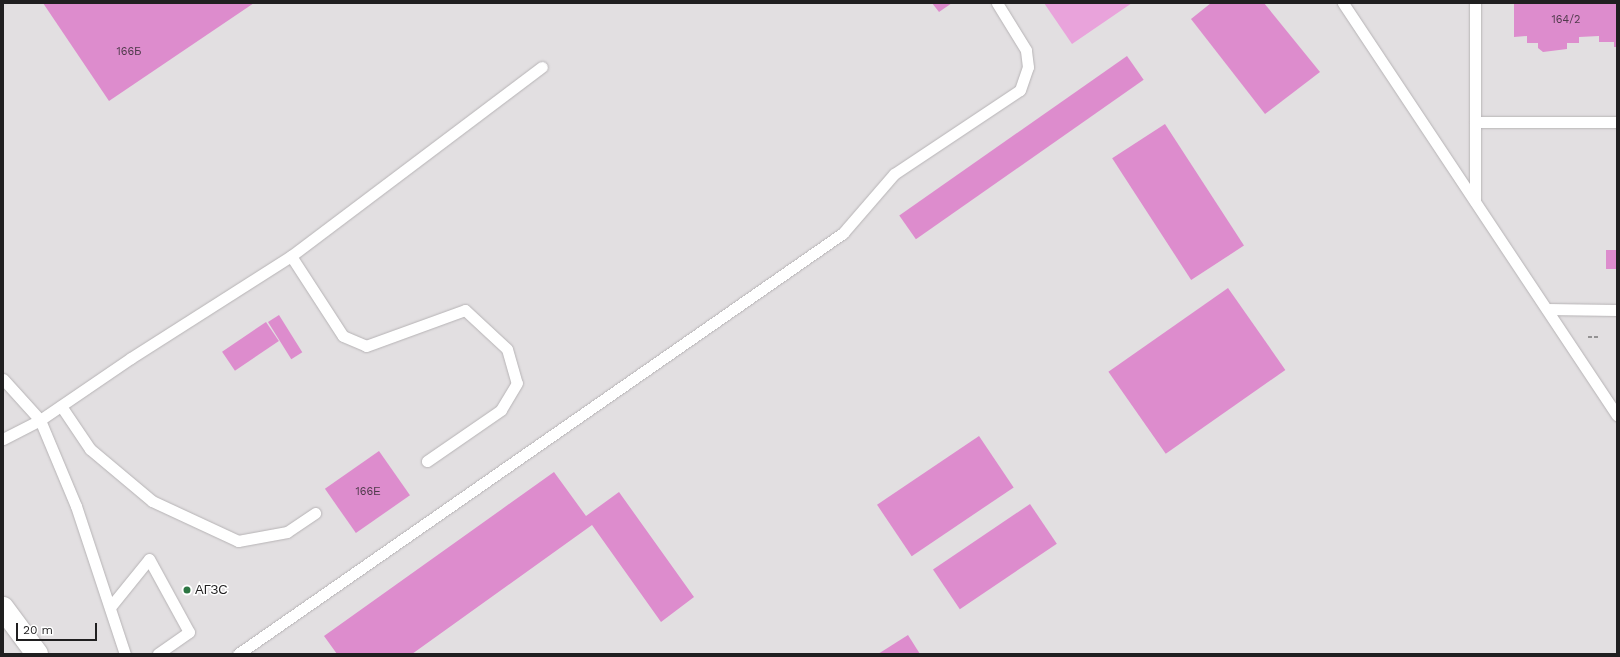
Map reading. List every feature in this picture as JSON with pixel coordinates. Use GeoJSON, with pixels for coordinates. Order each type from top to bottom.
{"type":"FeatureCollection","features":[{"type":"Feature","properties":{"kind":"street"},"geometry":{"type":"LineString","coordinates":[[3,608],[38,654]]}},
{"type":"Feature","properties":{"kind":"lane"},"geometry":{"type":"LineString","coordinates":[[238,654],[843,233],[894,174],[1020,90],[1028,67],[1026,50],[997,3]]}},
{"type":"Feature","properties":{"kind":"lane"},"geometry":{"type":"LineString","coordinates":[[1343,3],[1617,415]]}},
{"type":"Feature","properties":{"kind":"lane"},"geometry":{"type":"LineString","coordinates":[[1475,201],[1476,3]]}},
{"type":"Feature","properties":{"kind":"lane"},"geometry":{"type":"LineString","coordinates":[[3,439],[40,420],[291,256],[542,67]]}},
{"type":"Feature","properties":{"kind":"lane"},"geometry":{"type":"LineString","coordinates":[[1476,122],[1617,122]]}},
{"type":"Feature","properties":{"kind":"lane"},"geometry":{"type":"LineString","coordinates":[[291,256],[343,336],[366,346],[465,310],[507,349],[517,383],[501,410],[427,461]]}},
{"type":"Feature","properties":{"kind":"lane"},"geometry":{"type":"LineString","coordinates":[[1547,309],[1617,310]]}},
{"type":"Feature","properties":{"kind":"lane"},"geometry":{"type":"LineString","coordinates":[[3,379],[40,420],[76,506],[111,606],[125,654]]}},
{"type":"Feature","properties":{"kind":"lane"},"geometry":{"type":"LineString","coordinates":[[61,406],[90,449],[152,501],[238,541],[287,532],[315,513]]}},
{"type":"Feature","properties":{"kind":"lane"},"geometry":{"type":"LineString","coordinates":[[111,606],[149,559],[189,632],[158,654]]}},
{"type":"Feature","properties":{"kind":"shaded area"},"geometry":{"type":"Polygon","coordinates":[[[1044,3],[1132,3],[1072,44],[1044,3]]]}},
{"type":"Feature","properties":{"kind":"building"},"geometry":{"type":"Polygon","coordinates":[[[43,3],[254,3],[109,101],[43,3]]]}},
{"type":"Feature","properties":{"kind":"building"},"geometry":{"type":"Polygon","coordinates":[[[932,3],[952,3],[939,12],[932,3]]]}},
{"type":"Feature","properties":{"kind":"building"},"geometry":{"type":"Polygon","coordinates":[[[1211,3],[1264,3],[1320,72],[1265,114],[1191,19],[1211,3]]]}},
{"type":"Feature","properties":{"kind":"building"},"geometry":{"type":"Polygon","coordinates":[[[1514,3],[1617,3],[1617,47],[1614,47],[1614,42],[1599,42],[1599,36],[1579,37],[1579,43],[1567,43],[1567,49],[1543,52],[1538,48],[1538,43],[1527,43],[1527,36],[1514,37],[1514,3]]]}},
{"type":"Feature","properties":{"kind":"building"},"geometry":{"type":"Polygon","coordinates":[[[1127,56],[1144,80],[916,239],[899,215],[1127,56]]]}},
{"type":"Feature","properties":{"kind":"building"},"geometry":{"type":"Polygon","coordinates":[[[1165,124],[1244,246],[1191,280],[1112,158],[1165,124]]]}},
{"type":"Feature","properties":{"kind":"building"},"geometry":{"type":"Polygon","coordinates":[[[1606,250],[1617,250],[1617,269],[1606,269],[1606,250]]]}},
{"type":"Feature","properties":{"kind":"building"},"geometry":{"type":"Polygon","coordinates":[[[1228,288],[1285,370],[1166,454],[1108,372],[1228,288]]]}},
{"type":"Feature","properties":{"kind":"building"},"geometry":{"type":"Polygon","coordinates":[[[279,315],[302,352],[291,359],[268,322],[279,315]]]}},
{"type":"Feature","properties":{"kind":"building"},"geometry":{"type":"Polygon","coordinates":[[[266,322],[279,341],[235,371],[222,352],[266,322]]]}},
{"type":"Feature","properties":{"kind":"building"},"geometry":{"type":"Polygon","coordinates":[[[979,436],[1014,487],[912,556],[877,505],[979,436]]]}},
{"type":"Feature","properties":{"kind":"building"},"geometry":{"type":"Polygon","coordinates":[[[379,451],[410,495],[356,533],[325,489],[379,451]]]}},
{"type":"Feature","properties":{"kind":"building"},"geometry":{"type":"Polygon","coordinates":[[[554,472],[586,516],[619,492],[694,597],[661,622],[592,525],[412,654],[337,654],[324,636],[554,472]]]}},
{"type":"Feature","properties":{"kind":"building"},"geometry":{"type":"Polygon","coordinates":[[[1030,504],[1057,544],[960,609],[933,569],[1030,504]]]}},
{"type":"Feature","properties":{"kind":"building"},"geometry":{"type":"Polygon","coordinates":[[[908,635],[920,654],[878,654],[908,635]]]}},
{"type":"Feature","properties":{"kind":"place","name":"АГЗС"},"geometry":{"type":"Point","coordinates":[187,590]}}]}
